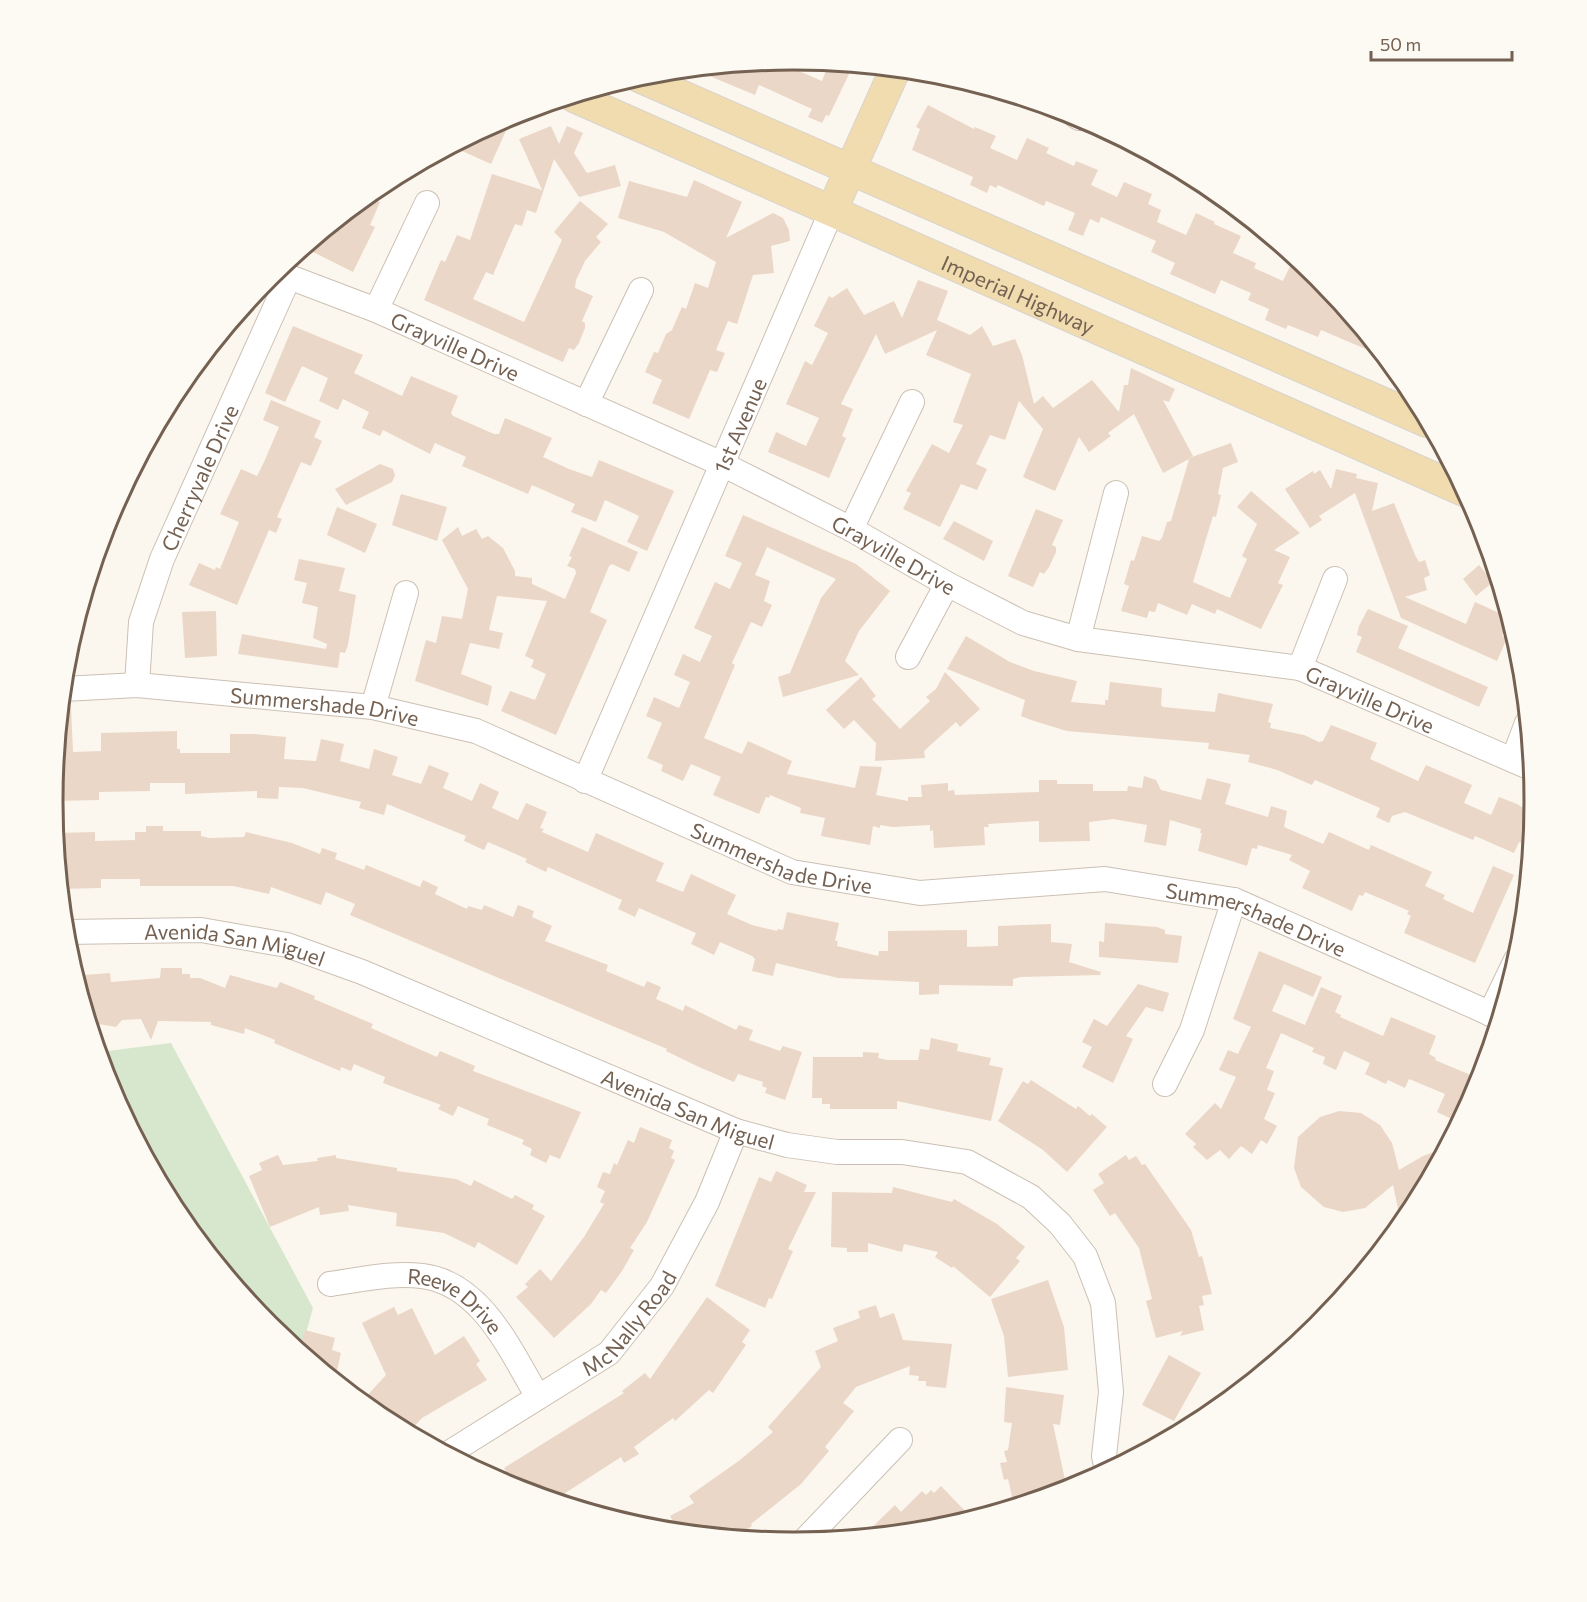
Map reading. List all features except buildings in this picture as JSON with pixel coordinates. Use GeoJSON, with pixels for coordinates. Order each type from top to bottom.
{"type":"FeatureCollection","features":[{"type":"Feature","properties":{"kind":"main road","name":"1st Avenue"},"geometry":{"type":"LineString","coordinates":[[832,210],[892,77]]}},
{"type":"Feature","properties":{"kind":"main road"},"geometry":{"type":"LineString","coordinates":[[656,84],[1414,416]]}},
{"type":"Feature","properties":{"kind":"main road","name":"Imperial Highway"},"geometry":{"type":"LineString","coordinates":[[584,101],[1452,486]]}},
{"type":"Feature","properties":{"kind":"street"},"geometry":{"type":"LineString","coordinates":[[376,310],[427,202]]}},
{"type":"Feature","properties":{"kind":"street","name":"1st Avenue"},"geometry":{"type":"LineString","coordinates":[[585,781],[832,210]]}},
{"type":"Feature","properties":{"kind":"street","name":"Grayville Drive"},"geometry":{"type":"LineString","coordinates":[[286,275],[376,310],[722,464],[851,529],[947,584],[1023,623],[1078,639],[1300,668],[1522,764]]}},
{"type":"Feature","properties":{"kind":"street","name":"Cherryvale Drive"},"geometry":{"type":"LineString","coordinates":[[137,686],[141,622],[162,559],[280,281]]}},
{"type":"Feature","properties":{"kind":"street"},"geometry":{"type":"LineString","coordinates":[[586,404],[641,290]]}},
{"type":"Feature","properties":{"kind":"street"},"geometry":{"type":"LineString","coordinates":[[851,529],[912,402]]}},
{"type":"Feature","properties":{"kind":"street"},"geometry":{"type":"LineString","coordinates":[[1078,639],[1116,493]]}},
{"type":"Feature","properties":{"kind":"street"},"geometry":{"type":"LineString","coordinates":[[1300,668],[1335,579]]}},
{"type":"Feature","properties":{"kind":"street"},"geometry":{"type":"LineString","coordinates":[[908,657],[947,584]]}},
{"type":"Feature","properties":{"kind":"street"},"geometry":{"type":"LineString","coordinates":[[373,707],[406,593]]}},
{"type":"Feature","properties":{"kind":"street","name":"Summershade Drive"},"geometry":{"type":"LineString","coordinates":[[72,688],[137,686],[373,707],[476,732],[792,872],[920,893],[1105,879],[1234,900],[1492,1014]]}},
{"type":"Feature","properties":{"kind":"street"},"geometry":{"type":"LineString","coordinates":[[1165,1084],[1192,1030],[1234,900]]}},
{"type":"Feature","properties":{"kind":"street","name":"Avenida San Miguel"},"geometry":{"type":"LineString","coordinates":[[75,932],[201,930],[287,945],[362,972],[736,1131],[787,1145],[837,1152],[902,1152],[967,1162],[1031,1197],[1060,1224],[1085,1256],[1103,1304],[1111,1392],[1105,1461]]}},
{"type":"Feature","properties":{"kind":"street","name":"McNally Road"},"geometry":{"type":"LineString","coordinates":[[456,1449],[609,1353],[662,1286],[708,1202],[736,1131]]}},
{"type":"Feature","properties":{"kind":"street","name":"Reeve Drive"},"geometry":{"type":"LineString","coordinates":[[330,1284],[392,1276],[423,1276],[454,1287],[490,1318],[538,1397]]}},
{"type":"Feature","properties":{"kind":"street"},"geometry":{"type":"LineString","coordinates":[[813,1531],[900,1440]]}},
{"type":"Feature","properties":{"kind":"green space"},"geometry":{"type":"Polygon","coordinates":[[[171,1043],[313,1308],[303,1342],[244,1283],[186,1207],[138,1124],[108,1051],[171,1043]]]}}]}
